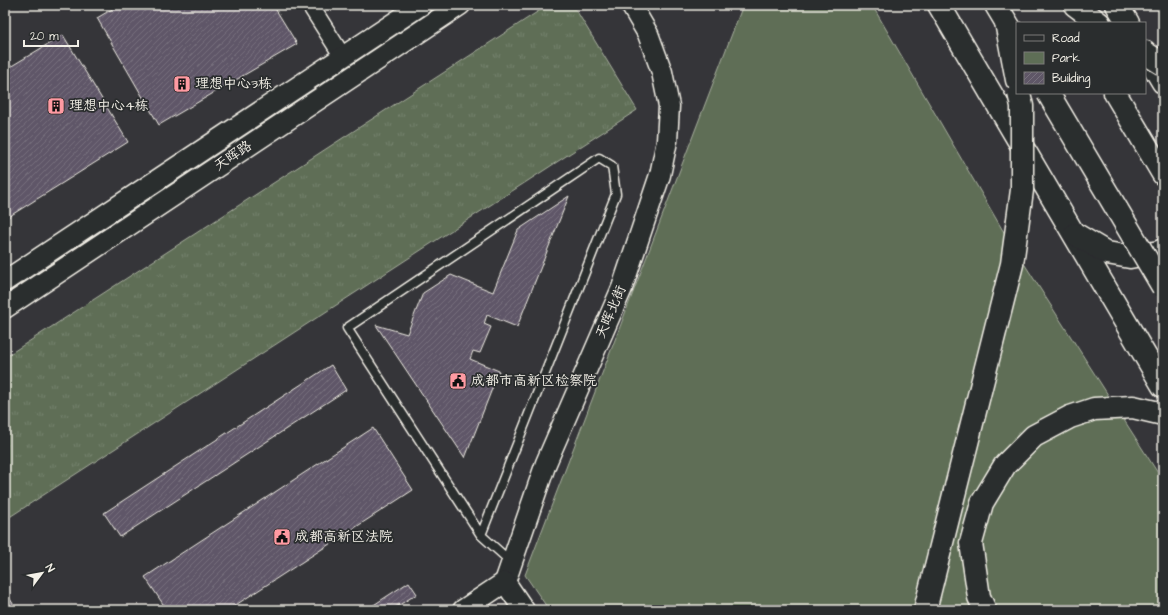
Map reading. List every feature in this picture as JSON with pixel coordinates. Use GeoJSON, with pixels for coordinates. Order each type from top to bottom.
{"type":"FeatureCollection","features":[{"type":"Feature","properties":{"kind":"main road"},"geometry":{"type":"LineString","coordinates":[[939,5],[1163,386]]}},
{"type":"Feature","properties":{"kind":"main road"},"geometry":{"type":"LineString","coordinates":[[1063,5],[1073,22]]}},
{"type":"Feature","properties":{"kind":"main road"},"geometry":{"type":"LineString","coordinates":[[1075,5],[1098,22]]}},
{"type":"Feature","properties":{"kind":"main road"},"geometry":{"type":"LineString","coordinates":[[1117,5],[1127,22]]}},
{"type":"Feature","properties":{"kind":"main road"},"geometry":{"type":"LineString","coordinates":[[1001,13],[1016,39]]}},
{"type":"Feature","properties":{"kind":"main road"},"geometry":{"type":"LineString","coordinates":[[1001,13],[1016,76]]}},
{"type":"Feature","properties":{"kind":"main road"},"geometry":{"type":"LineString","coordinates":[[1146,53],[1163,64]]}},
{"type":"Feature","properties":{"kind":"main road"},"geometry":{"type":"LineString","coordinates":[[1146,54],[1163,82]]}},
{"type":"Feature","properties":{"kind":"main road"},"geometry":{"type":"LineString","coordinates":[[925,610],[1012,264],[1022,190],[1022,106],[1019,94]]}},
{"type":"Feature","properties":{"kind":"main road"},"geometry":{"type":"LineString","coordinates":[[1049,94],[1163,286]]}},
{"type":"Feature","properties":{"kind":"main road"},"geometry":{"type":"LineString","coordinates":[[1116,94],[1163,174]]}},
{"type":"Feature","properties":{"kind":"main road"},"geometry":{"type":"LineString","coordinates":[[1072,232],[1107,254],[1130,257],[1163,250]]}},
{"type":"Feature","properties":{"kind":"main road"},"geometry":{"type":"LineString","coordinates":[[985,610],[979,597],[971,543],[982,503],[1006,465],[1034,436],[1070,417],[1094,409],[1133,407],[1163,414]]}},
{"type":"Feature","properties":{"kind":"street"},"geometry":{"type":"LineString","coordinates":[[310,5],[343,57]]}},
{"type":"Feature","properties":{"kind":"street","name":"天晖路"},"geometry":{"type":"LineString","coordinates":[[5,281],[421,5]]}},
{"type":"Feature","properties":{"kind":"street","name":"天晖路"},"geometry":{"type":"LineString","coordinates":[[5,308],[460,5]]}},
{"type":"Feature","properties":{"kind":"street","name":"天晖北街"},"geometry":{"type":"LineString","coordinates":[[505,582],[546,463],[622,288],[660,175],[666,148],[669,106],[662,72],[648,34],[631,5]]}},
{"type":"Feature","properties":{"kind":"street"},"geometry":{"type":"LineString","coordinates":[[463,610],[505,582],[524,610]]}},
{"type":"Feature","properties":{"kind":"lane"},"geometry":{"type":"LineString","coordinates":[[481,535],[616,194],[612,166],[599,158],[347,328],[481,535],[511,562]]}},
{"type":"Feature","properties":{"kind":"green space"},"geometry":{"type":"Polygon","coordinates":[[[548,5],[573,5],[637,110],[5,520],[5,357],[548,5]]]}},
{"type":"Feature","properties":{"kind":"green space"},"geometry":{"type":"Polygon","coordinates":[[[743,5],[872,5],[1002,229],[1163,481],[1163,610],[549,610],[525,575],[743,5]]]}},
{"type":"Feature","properties":{"kind":"building","name":"理想中心3栋"},"geometry":{"type":"Polygon","coordinates":[[[119,5],[273,5],[297,44],[159,125],[97,18],[119,5]]]}},
{"type":"Feature","properties":{"kind":"building","name":"理想中心4栋"},"geometry":{"type":"Polygon","coordinates":[[[63,35],[128,142],[5,219],[5,70],[63,35]]]}},
{"type":"Feature","properties":{"kind":"building"},"geometry":{"type":"Polygon","coordinates":[[[569,196],[517,327],[487,315],[484,324],[491,327],[480,353],[473,351],[470,359],[499,371],[465,458],[376,325],[407,334],[423,293],[451,275],[493,292],[518,230],[569,196]]]}},
{"type":"Feature","properties":{"kind":"building"},"geometry":{"type":"Polygon","coordinates":[[[331,365],[346,390],[120,537],[104,513],[331,365]]]}},
{"type":"Feature","properties":{"kind":"building"},"geometry":{"type":"Polygon","coordinates":[[[373,428],[413,490],[228,610],[167,610],[145,577],[373,428]]]}},
{"type":"Feature","properties":{"kind":"building"},"geometry":{"type":"Polygon","coordinates":[[[409,582],[417,594],[391,610],[366,610],[409,582]]]}},
{"type":"Feature","properties":{"kind":"building"},"geometry":{"type":"Polygon","coordinates":[[[5,591],[17,610],[5,610],[5,591]]]}},
{"type":"Feature","properties":{"kind":"place","name":"理想中心3栋"},"geometry":{"type":"Point","coordinates":[182,84]}},
{"type":"Feature","properties":{"kind":"place","name":"理想中心4栋"},"geometry":{"type":"Point","coordinates":[56,106]}},
{"type":"Feature","properties":{"kind":"place","name":"成都市高新区检察院"},"geometry":{"type":"Point","coordinates":[458,381]}},
{"type":"Feature","properties":{"kind":"place","name":"成都高新区法院"},"geometry":{"type":"Point","coordinates":[282,537]}}]}
